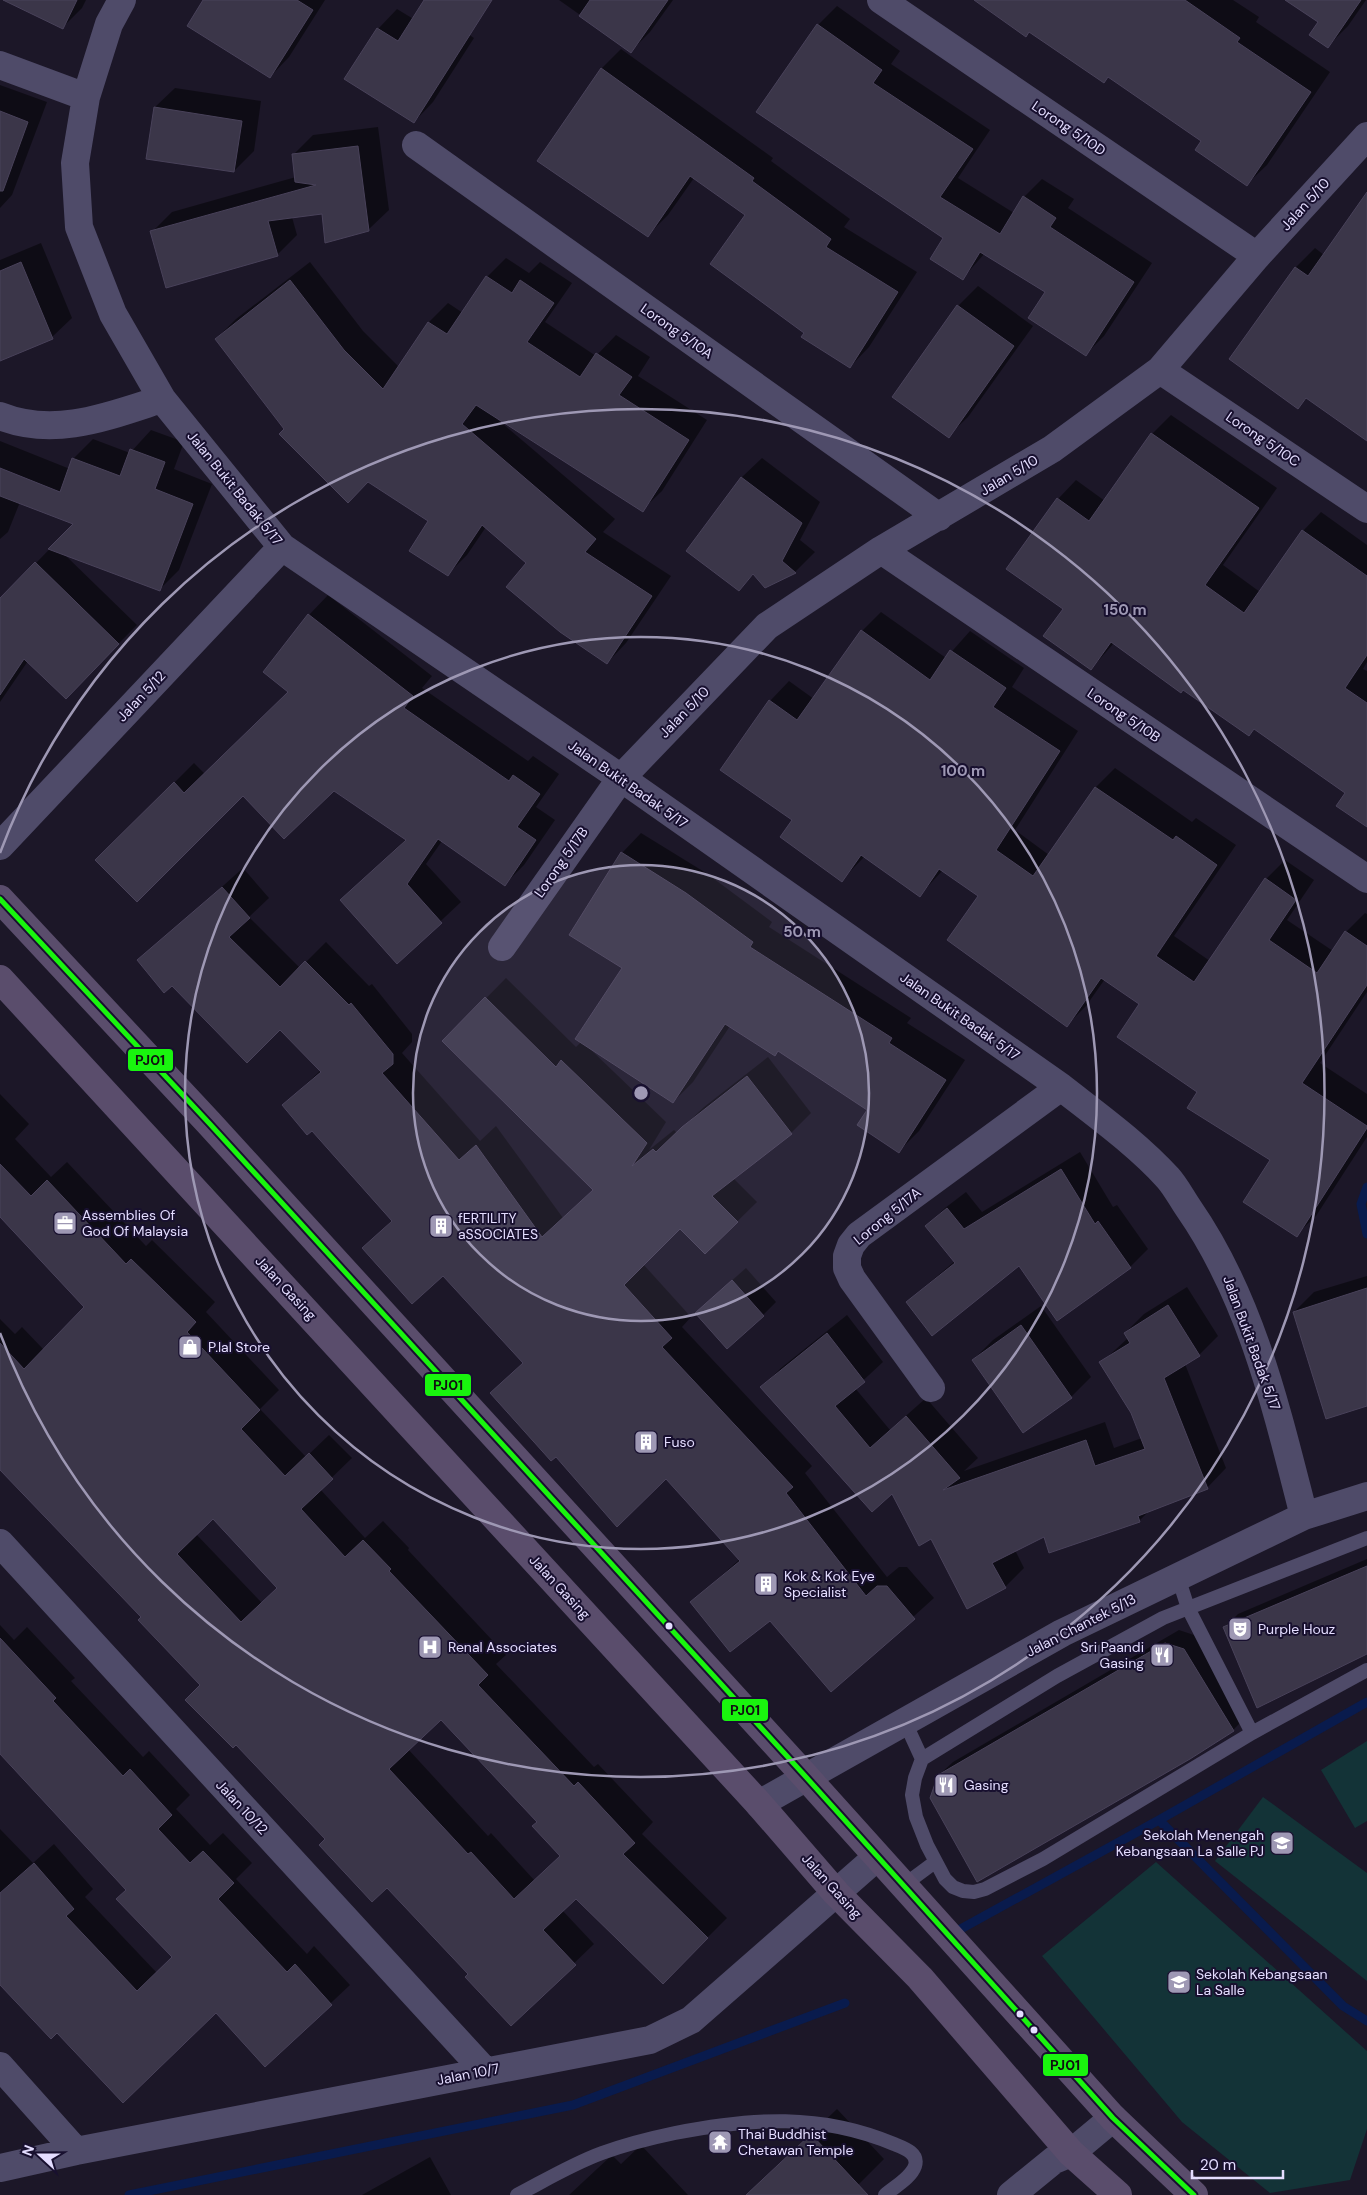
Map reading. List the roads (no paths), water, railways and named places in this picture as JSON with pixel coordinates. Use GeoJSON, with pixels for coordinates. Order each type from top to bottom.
{"type":"FeatureCollection","features":[{"type":"Feature","properties":{"kind":"main road"},"geometry":{"type":"LineString","coordinates":[[0,899],[209,1123],[806,1777],[1113,2118],[1194,2195]]}},
{"type":"Feature","properties":{"kind":"main road","name":"Jalan Gasing"},"geometry":{"type":"LineString","coordinates":[[0,979],[759,1804],[836,1892],[920,1978],[1071,2152],[1118,2195]]}},
{"type":"Feature","properties":{"kind":"street","name":"Jalan Bukit Badak 5/17"},"geometry":{"type":"LineString","coordinates":[[122,0],[109,24],[86,97],[75,163],[79,227],[113,314],[162,399],[282,546],[621,778],[1062,1087],[1122,1135],[1168,1179],[1206,1234],[1234,1288],[1272,1391],[1304,1516]]}},
{"type":"Feature","properties":{"kind":"street","name":"Lorong 5/10D"},"geometry":{"type":"LineString","coordinates":[[880,0],[1257,256]]}},
{"type":"Feature","properties":{"kind":"street"},"geometry":{"type":"LineString","coordinates":[[0,65],[86,97]]}},
{"type":"Feature","properties":{"kind":"street","name":"Jalan 5/10"},"geometry":{"type":"LineString","coordinates":[[621,778],[767,626],[881,550],[1052,449],[1160,370],[1257,256],[1367,136]]}},
{"type":"Feature","properties":{"kind":"street","name":"Lorong 5/10A"},"geometry":{"type":"LineString","coordinates":[[416,145],[939,517]]}},
{"type":"Feature","properties":{"kind":"street","name":"Lorong 5/10C"},"geometry":{"type":"LineString","coordinates":[[1160,370],[1367,509]]}},
{"type":"Feature","properties":{"kind":"street"},"geometry":{"type":"LineString","coordinates":[[0,416],[52,427],[89,422],[162,399]]}},
{"type":"Feature","properties":{"kind":"street","name":"Jalan 5/12"},"geometry":{"type":"LineString","coordinates":[[0,846],[282,546]]}},
{"type":"Feature","properties":{"kind":"street","name":"Lorong 5/10B"},"geometry":{"type":"LineString","coordinates":[[881,550],[1367,879]]}},
{"type":"Feature","properties":{"kind":"street","name":"Lorong 5/17B"},"geometry":{"type":"LineString","coordinates":[[502,947],[621,778]]}},
{"type":"Feature","properties":{"kind":"street","name":"Lorong 5/17A"},"geometry":{"type":"LineString","coordinates":[[931,1388],[852,1279],[847,1268],[847,1256],[851,1245],[882,1217],[1062,1087]]}},
{"type":"Feature","properties":{"kind":"street","name":"Jalan Chantek 5/13"},"geometry":{"type":"LineString","coordinates":[[759,1804],[1062,1633],[1304,1516],[1367,1496]]}},
{"type":"Feature","properties":{"kind":"street","name":"Jalan 10/12"},"geometry":{"type":"LineString","coordinates":[[0,1543],[485,2071]]}},
{"type":"Feature","properties":{"kind":"street","name":"Jalan 10/7"},"geometry":{"type":"LineString","coordinates":[[0,2168],[76,2151],[650,2040],[691,2020],[877,1857]]}},
{"type":"Feature","properties":{"kind":"street"},"geometry":{"type":"LineString","coordinates":[[0,2066],[76,2151]]}},
{"type":"Feature","properties":{"kind":"street"},"geometry":{"type":"LineString","coordinates":[[1012,2195],[1054,2160],[1071,2152],[1113,2118]]}},
{"type":"Feature","properties":{"kind":"lane"},"geometry":{"type":"LineString","coordinates":[[1367,1538],[1163,1618],[1057,1676],[922,1759],[915,1778],[912,1795],[916,1817],[935,1862],[945,1879],[953,1887],[963,1891],[985,1889],[1043,1859],[1252,1733],[1367,1670]]}},
{"type":"Feature","properties":{"kind":"lane"},"geometry":{"type":"LineString","coordinates":[[1178,1577],[1188,1608],[1252,1733]]}},
{"type":"Feature","properties":{"kind":"lane"},"geometry":{"type":"LineString","coordinates":[[905,1722],[922,1759]]}},
{"type":"Feature","properties":{"kind":"lane"},"geometry":{"type":"LineString","coordinates":[[904,1885],[935,1862]]}},
{"type":"Feature","properties":{"kind":"lane"},"geometry":{"type":"LineString","coordinates":[[516,2195],[601,2153],[674,2133],[765,2120],[804,2120],[844,2127],[876,2136],[907,2149],[914,2155],[916,2165],[911,2173],[885,2195]]}},
{"type":"Feature","properties":{"kind":"waterway"},"geometry":{"type":"LineString","coordinates":[[1367,1187],[1361,1204],[1367,1234]]}},
{"type":"Feature","properties":{"kind":"waterway"},"geometry":{"type":"LineString","coordinates":[[957,1931],[1159,1820],[1367,1702]]}},
{"type":"Feature","properties":{"kind":"waterway"},"geometry":{"type":"LineString","coordinates":[[1159,1820],[1343,2006],[1367,2021]]}},
{"type":"Feature","properties":{"kind":"waterway"},"geometry":{"type":"LineString","coordinates":[[129,2195],[573,2105],[845,2003]]}},
{"type":"Feature","properties":{"kind":"place","name":"Assemblies Of God Of Malaysia"},"geometry":{"type":"Point","coordinates":[65,1223]}},
{"type":"Feature","properties":{"kind":"place","name":"fERTILITY aSSOCIATES"},"geometry":{"type":"Point","coordinates":[441,1226]}},
{"type":"Feature","properties":{"kind":"place","name":"P.lal Store"},"geometry":{"type":"Point","coordinates":[190,1347]}},
{"type":"Feature","properties":{"kind":"place","name":"Fuso"},"geometry":{"type":"Point","coordinates":[646,1442]}},
{"type":"Feature","properties":{"kind":"place","name":"Kok & Kok Eye Specialist"},"geometry":{"type":"Point","coordinates":[766,1584]}},
{"type":"Feature","properties":{"kind":"place","name":"Purple Houz"},"geometry":{"type":"Point","coordinates":[1240,1629]}},
{"type":"Feature","properties":{"kind":"place","name":"Renal Associates"},"geometry":{"type":"Point","coordinates":[430,1647]}},
{"type":"Feature","properties":{"kind":"place","name":"Sri Paandi Gasing"},"geometry":{"type":"Point","coordinates":[1162,1655]}},
{"type":"Feature","properties":{"kind":"place","name":"Gasing"},"geometry":{"type":"Point","coordinates":[946,1785]}},
{"type":"Feature","properties":{"kind":"place","name":"Sekolah Menengah Kebangsaan La Salle PJ"},"geometry":{"type":"Point","coordinates":[1282,1843]}},
{"type":"Feature","properties":{"kind":"place","name":"Sekolah Kebangsaan La Salle"},"geometry":{"type":"Point","coordinates":[1179,1982]}},
{"type":"Feature","properties":{"kind":"place","name":"Thai Buddhist Chetawan Temple"},"geometry":{"type":"Point","coordinates":[720,2142]}}]}
